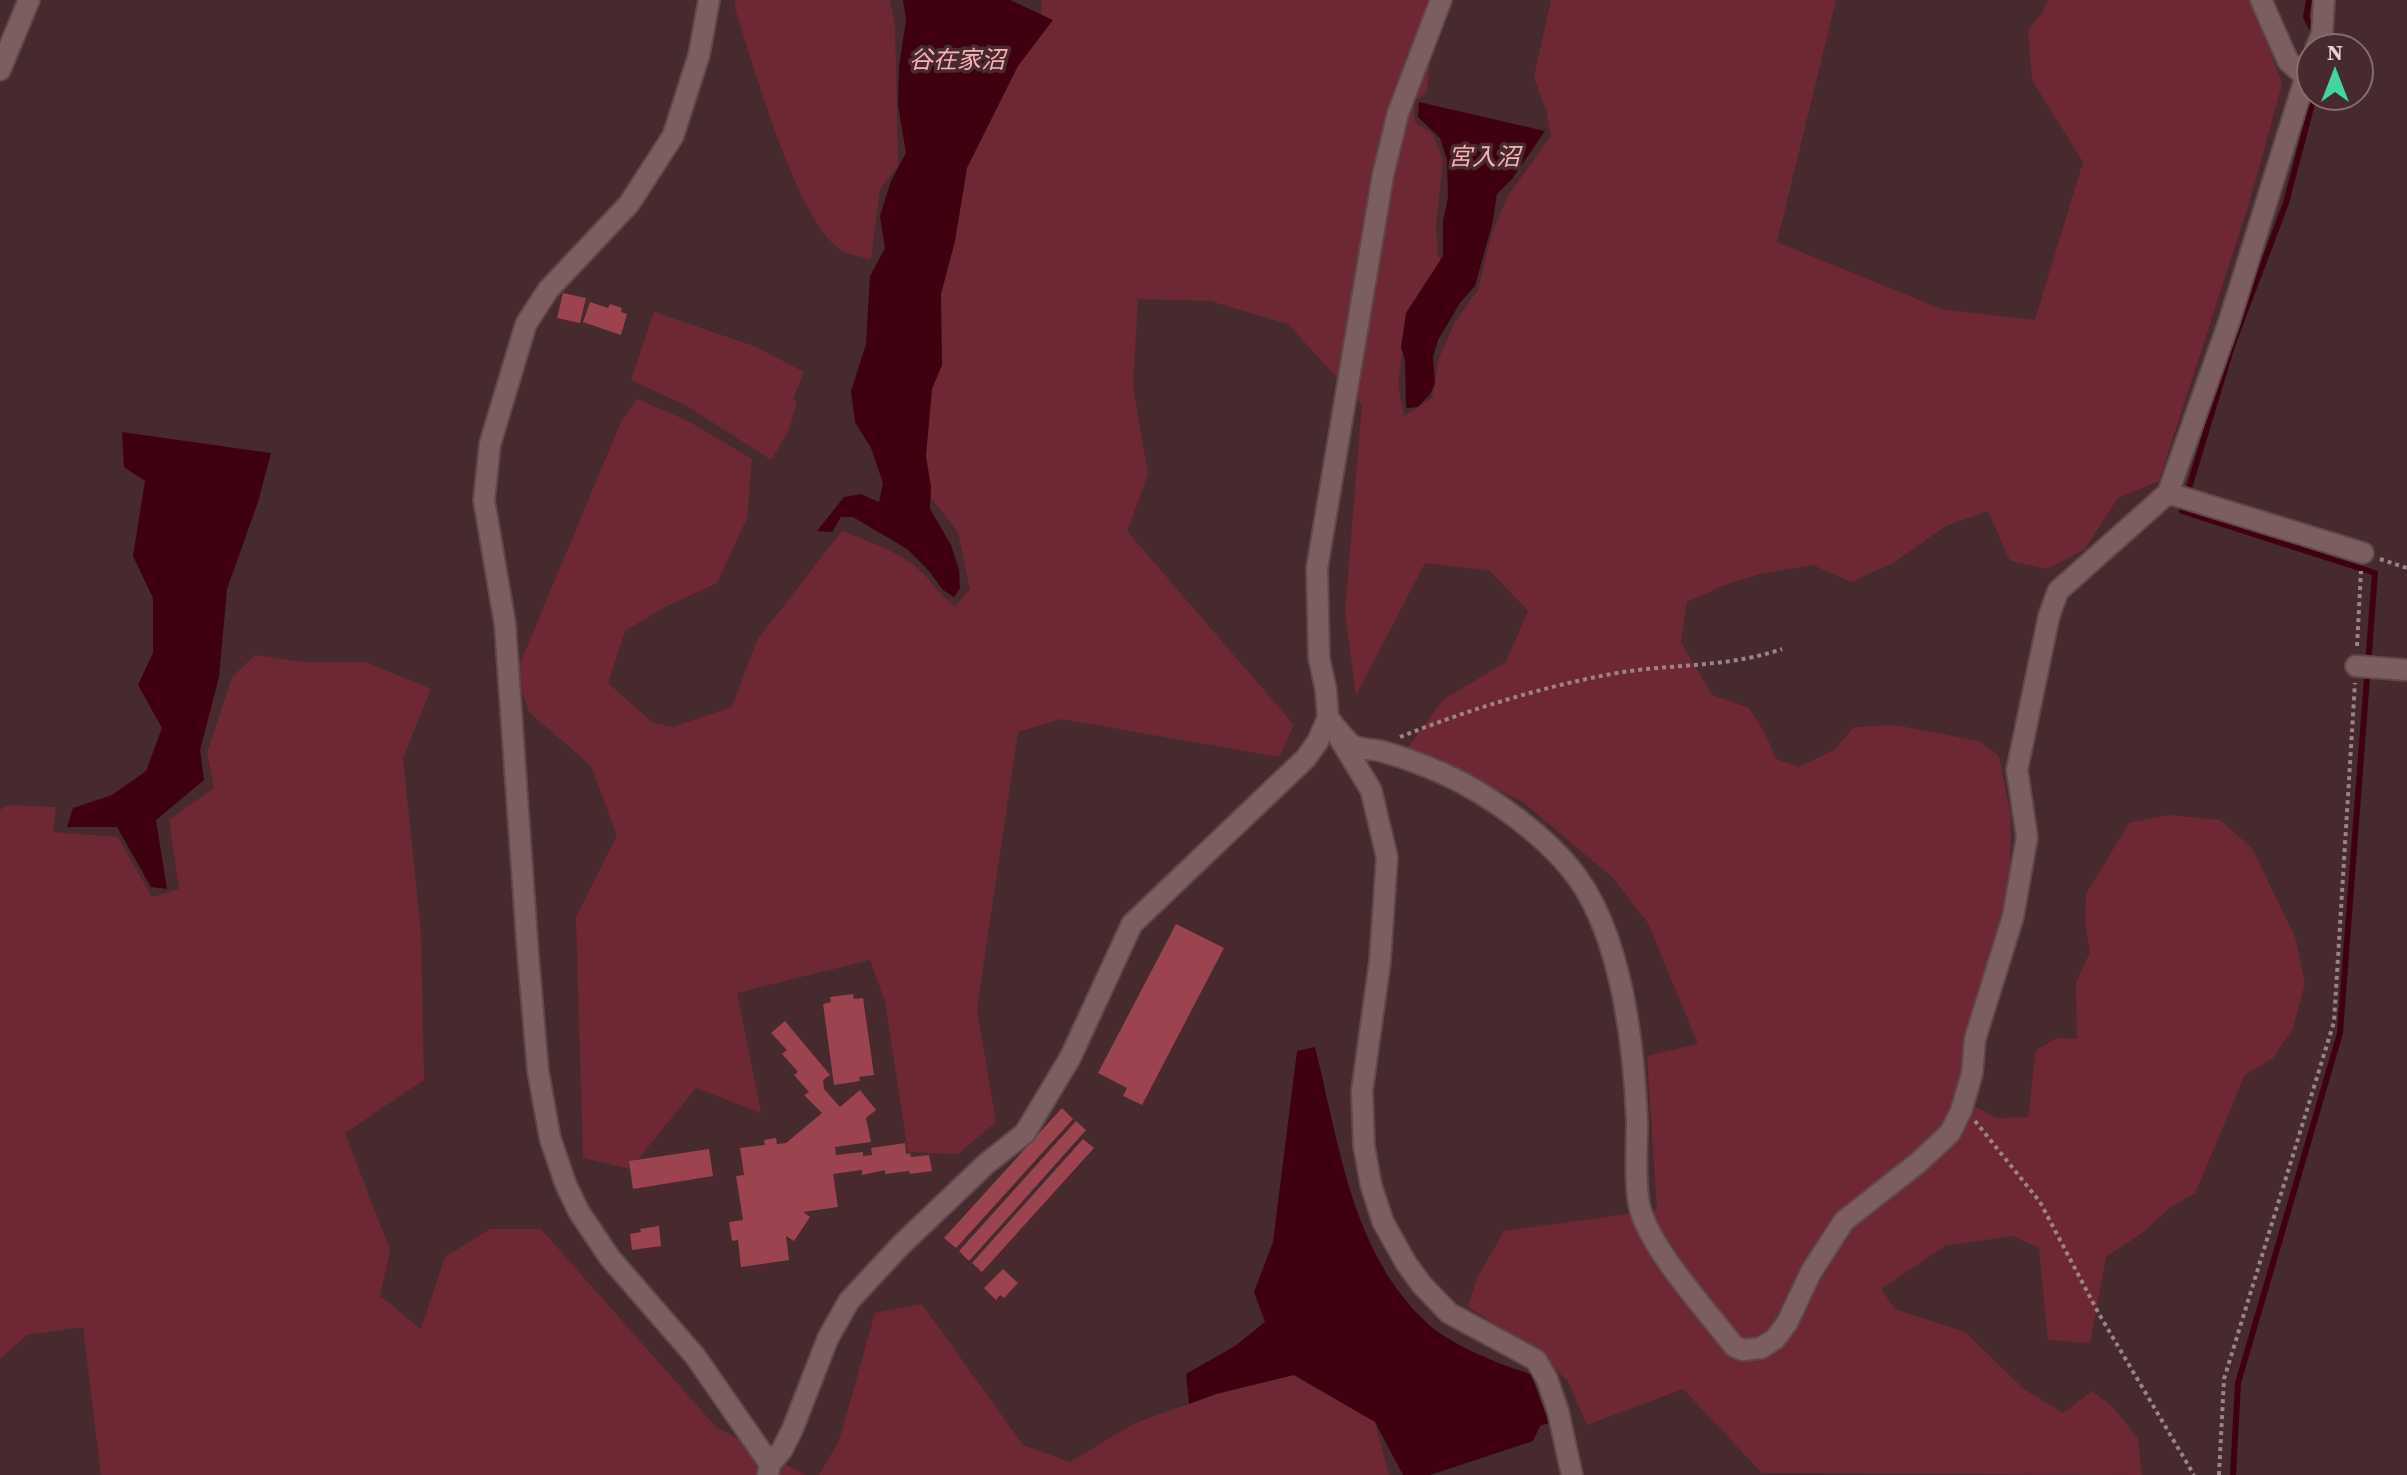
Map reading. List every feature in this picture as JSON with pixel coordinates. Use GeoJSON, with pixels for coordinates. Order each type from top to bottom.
{"type":"FeatureCollection","features":[{"type":"Feature","properties":{"kind":"street"},"geometry":{"type":"LineString","coordinates":[[0,70],[29,0]]}},
{"type":"Feature","properties":{"kind":"street"},"geometry":{"type":"LineString","coordinates":[[709,0],[699,55],[673,136],[629,204],[548,290],[526,324],[490,444],[484,500],[505,624],[538,1071],[550,1138],[579,1212],[610,1258],[695,1356],[769,1469],[782,1450],[828,1338],[849,1301],[901,1245],[986,1164],[1025,1133],[1070,1058],[1132,924],[1306,758],[1328,718]]}},
{"type":"Feature","properties":{"kind":"street"},"geometry":{"type":"LineString","coordinates":[[1441,0],[1398,113],[1383,175],[1317,568],[1319,658],[1328,718],[1371,790],[1387,857],[1380,961],[1362,1091],[1364,1146],[1371,1185],[1383,1222],[1422,1285],[1459,1320],[1536,1360],[1547,1379],[1558,1411],[1572,1475]]}},
{"type":"Feature","properties":{"kind":"street"},"geometry":{"type":"LineString","coordinates":[[2261,0],[2288,61],[2295,63]]}},
{"type":"Feature","properties":{"kind":"street"},"geometry":{"type":"LineString","coordinates":[[2322,32],[2324,0]]}},
{"type":"Feature","properties":{"kind":"street"},"geometry":{"type":"LineString","coordinates":[[1328,718],[1354,747],[1379,751],[1445,774],[1498,806],[1544,842],[1577,877],[1597,912],[1617,972],[1628,1020],[1635,1085],[1639,1208],[1654,1239],[1734,1346],[1743,1350],[1761,1348],[1775,1339],[1787,1323],[1811,1272],[1844,1221],[1919,1162],[1950,1133],[1963,1105],[1972,1074],[1975,1039],[2013,917],[2027,837],[2017,770],[2049,616],[2058,591],[2168,493],[2238,292],[2295,110]]}},
{"type":"Feature","properties":{"kind":"street"},"geometry":{"type":"LineString","coordinates":[[2168,493],[2363,553]]}},
{"type":"Feature","properties":{"kind":"street"},"geometry":{"type":"LineString","coordinates":[[2356,666],[2407,670]]}},
{"type":"Feature","properties":{"kind":"path"},"geometry":{"type":"LineString","coordinates":[[2219,1475],[2224,1379],[2334,1022],[2363,553],[2407,568]]}},
{"type":"Feature","properties":{"kind":"path"},"geometry":{"type":"LineString","coordinates":[[1379,751],[1399,737],[1457,714],[1607,675],[1751,660],[1782,649]]}},
{"type":"Feature","properties":{"kind":"path"},"geometry":{"type":"LineString","coordinates":[[1963,1105],[2040,1202],[2099,1314],[2194,1475]]}},
{"type":"Feature","properties":{"kind":"shaded area"},"geometry":{"type":"Polygon","coordinates":[[[735,0],[890,0],[895,25],[898,166],[880,189],[871,259],[841,250],[824,234],[808,208],[778,139],[735,0]]]}},
{"type":"Feature","properties":{"kind":"shaded area"},"geometry":{"type":"Polygon","coordinates":[[[1042,0],[1435,0],[1427,91],[1414,103],[1415,122],[1433,134],[1443,160],[1436,224],[1438,255],[1449,277],[1403,346],[1398,383],[1404,416],[1432,398],[1439,358],[1455,322],[1478,290],[1491,236],[1507,197],[1551,136],[1547,113],[1534,77],[1551,0],[1836,0],[1777,242],[1941,309],[2035,320],[2083,162],[2032,80],[2028,31],[2048,0],[2252,0],[2282,84],[2250,200],[2159,481],[2118,498],[2085,549],[2048,569],[2010,561],[1988,511],[1946,526],[1893,563],[1851,582],[1813,565],[1760,574],[1722,586],[1687,602],[1681,642],[1712,695],[1749,708],[1765,733],[1776,759],[1799,767],[1834,750],[1854,727],[1895,725],[1979,741],[1999,756],[2011,817],[2010,892],[1973,1016],[1955,1095],[1996,1118],[2028,1117],[2036,1050],[2057,1038],[2077,1039],[2076,982],[2090,952],[2085,923],[2086,894],[2129,823],[2168,815],[2220,820],[2252,848],[2295,937],[2305,983],[2293,1028],[2273,1058],[2245,1075],[2195,1193],[2171,1207],[2142,1233],[2106,1257],[2090,1343],[2048,1340],[2039,1248],[2012,1236],[1945,1246],[1881,1289],[1895,1309],[1965,1332],[2024,1389],[2063,1413],[2092,1391],[2113,1407],[2138,1439],[2142,1475],[1762,1473],[1683,1389],[1587,1425],[1568,1381],[1533,1349],[1468,1307],[1477,1278],[1504,1231],[1657,1210],[1647,1056],[1698,1044],[1648,923],[1614,879],[1523,802],[1408,747],[1443,700],[1506,662],[1528,611],[1490,571],[1425,563],[1356,695],[1345,612],[1362,405],[1288,324],[1210,301],[1138,299],[1133,386],[1148,474],[1127,531],[1294,725],[1279,757],[1061,719],[1018,732],[977,1009],[996,1122],[958,1154],[908,1152],[885,1002],[870,960],[737,993],[761,1113],[696,1088],[630,1169],[583,1158],[576,917],[617,836],[591,766],[529,712],[516,673],[621,422],[637,399],[688,421],[752,459],[747,518],[717,583],[665,607],[625,631],[608,683],[653,723],[673,727],[732,707],[757,640],[842,531],[907,560],[955,607],[970,589],[958,532],[927,493],[921,449],[953,159],[1040,26],[1042,0]]]}},
{"type":"Feature","properties":{"kind":"shaded area"},"geometry":{"type":"Polygon","coordinates":[[[654,312],[754,346],[804,372],[793,399],[797,401],[789,430],[771,460],[687,406],[631,380],[654,312]]]}},
{"type":"Feature","properties":{"kind":"shaded area"},"geometry":{"type":"Polygon","coordinates":[[[255,655],[302,662],[366,662],[431,689],[403,758],[421,934],[424,1080],[345,1133],[390,1250],[380,1296],[421,1329],[445,1257],[490,1229],[541,1229],[716,1427],[805,1475],[101,1475],[83,1327],[27,1335],[0,1359],[0,810],[7,805],[56,807],[53,832],[118,837],[152,897],[179,889],[169,820],[214,788],[207,753],[232,677],[255,655]]]}},
{"type":"Feature","properties":{"kind":"shaded area"},"geometry":{"type":"Polygon","coordinates":[[[922,1304],[1023,1445],[1070,1462],[1135,1423],[1216,1394],[1294,1375],[1375,1422],[1389,1475],[819,1475],[839,1441],[875,1313],[922,1304]]]}},
{"type":"Feature","properties":{"kind":"water","name":"谷在家沼"},"geometry":{"type":"Polygon","coordinates":[[[903,0],[1010,0],[1053,20],[1018,66],[967,168],[955,241],[941,294],[942,365],[932,389],[926,456],[931,487],[930,509],[951,545],[959,570],[960,588],[954,597],[943,590],[907,549],[853,517],[841,517],[832,532],[817,531],[844,497],[861,494],[879,502],[883,483],[871,448],[855,422],[851,391],[866,344],[870,276],[885,248],[880,216],[891,181],[906,153],[898,105],[899,67],[906,20],[903,0]]]}},
{"type":"Feature","properties":{"kind":"water","name":"宮入沼"},"geometry":{"type":"Polygon","coordinates":[[[1419,102],[1545,131],[1512,179],[1497,194],[1475,286],[1460,303],[1438,340],[1433,357],[1435,384],[1430,394],[1418,407],[1406,408],[1405,360],[1401,347],[1406,313],[1443,256],[1443,221],[1448,197],[1447,160],[1440,138],[1418,117],[1419,102]]]}},
{"type":"Feature","properties":{"kind":"water"},"geometry":{"type":"Polygon","coordinates":[[[122,432],[271,453],[258,502],[227,589],[219,677],[200,750],[204,780],[156,820],[167,889],[151,887],[117,827],[67,827],[73,808],[112,795],[146,771],[162,728],[138,685],[153,653],[153,598],[133,556],[145,481],[124,467],[122,432]]]}},
{"type":"Feature","properties":{"kind":"water"},"geometry":{"type":"Polygon","coordinates":[[[1315,1047],[1341,1158],[1364,1230],[1381,1264],[1401,1295],[1437,1331],[1476,1353],[1531,1374],[1549,1423],[1540,1426],[1533,1441],[1430,1475],[1403,1475],[1375,1422],[1294,1375],[1216,1394],[1189,1404],[1186,1374],[1235,1346],[1265,1322],[1254,1292],[1273,1242],[1297,1051],[1315,1047]]]}},
{"type":"Feature","properties":{"kind":"building"},"geometry":{"type":"Polygon","coordinates":[[[563,293],[586,298],[580,323],[557,318],[563,293]]]}},
{"type":"Feature","properties":{"kind":"building"},"geometry":{"type":"Polygon","coordinates":[[[590,302],[608,308],[610,304],[622,308],[621,312],[627,314],[621,335],[583,322],[590,302]]]}},
{"type":"Feature","properties":{"kind":"building"},"geometry":{"type":"Polygon","coordinates":[[[1176,924],[1224,948],[1142,1105],[1123,1096],[1127,1088],[1098,1073],[1176,924]]]}},
{"type":"Feature","properties":{"kind":"building"},"geometry":{"type":"Polygon","coordinates":[[[853,994],[854,999],[863,998],[874,1075],[859,1077],[860,1081],[834,1085],[823,1004],[831,1002],[830,997],[853,994]]]}},
{"type":"Feature","properties":{"kind":"building"},"geometry":{"type":"Polygon","coordinates":[[[785,1021],[830,1075],[823,1080],[824,1089],[840,1107],[860,1090],[876,1110],[866,1118],[871,1142],[835,1147],[836,1155],[863,1152],[863,1156],[872,1155],[871,1148],[905,1143],[906,1154],[910,1153],[911,1157],[929,1155],[932,1171],[885,1174],[885,1170],[862,1175],[862,1170],[833,1174],[838,1207],[803,1212],[810,1217],[794,1241],[786,1236],[789,1260],[741,1267],[738,1240],[732,1241],[729,1222],[743,1220],[736,1176],[744,1175],[740,1148],[765,1145],[764,1140],[776,1138],[777,1144],[786,1143],[822,1113],[804,1095],[809,1092],[794,1075],[798,1072],[782,1054],[787,1050],[771,1033],[785,1021]]]}},
{"type":"Feature","properties":{"kind":"building"},"geometry":{"type":"Polygon","coordinates":[[[1062,1108],[1073,1119],[956,1248],[944,1238],[1062,1108]]]}},
{"type":"Feature","properties":{"kind":"building"},"geometry":{"type":"Polygon","coordinates":[[[1076,1121],[1086,1130],[969,1261],[959,1251],[1076,1121]]]}},
{"type":"Feature","properties":{"kind":"building"},"geometry":{"type":"Polygon","coordinates":[[[1083,1139],[1094,1148],[982,1272],[972,1263],[1083,1139]]]}},
{"type":"Feature","properties":{"kind":"building"},"geometry":{"type":"Polygon","coordinates":[[[709,1149],[713,1176],[633,1189],[629,1161],[709,1149]]]}},
{"type":"Feature","properties":{"kind":"building"},"geometry":{"type":"Polygon","coordinates":[[[659,1226],[661,1246],[632,1250],[630,1234],[659,1226]]]}},
{"type":"Feature","properties":{"kind":"building"},"geometry":{"type":"Polygon","coordinates":[[[1003,1269],[1018,1283],[1004,1298],[1000,1295],[996,1300],[984,1288],[1003,1269]]]}},
{"type":"Feature","properties":{"kind":"waterway"},"geometry":{"type":"LineString","coordinates":[[2309,0],[2306,17],[2314,32]]}},
{"type":"Feature","properties":{"kind":"waterway"},"geometry":{"type":"LineString","coordinates":[[2233,1475],[2238,1383],[2340,1033],[2375,573],[2182,511],[2232,346],[2286,203],[2310,112]]}}]}
